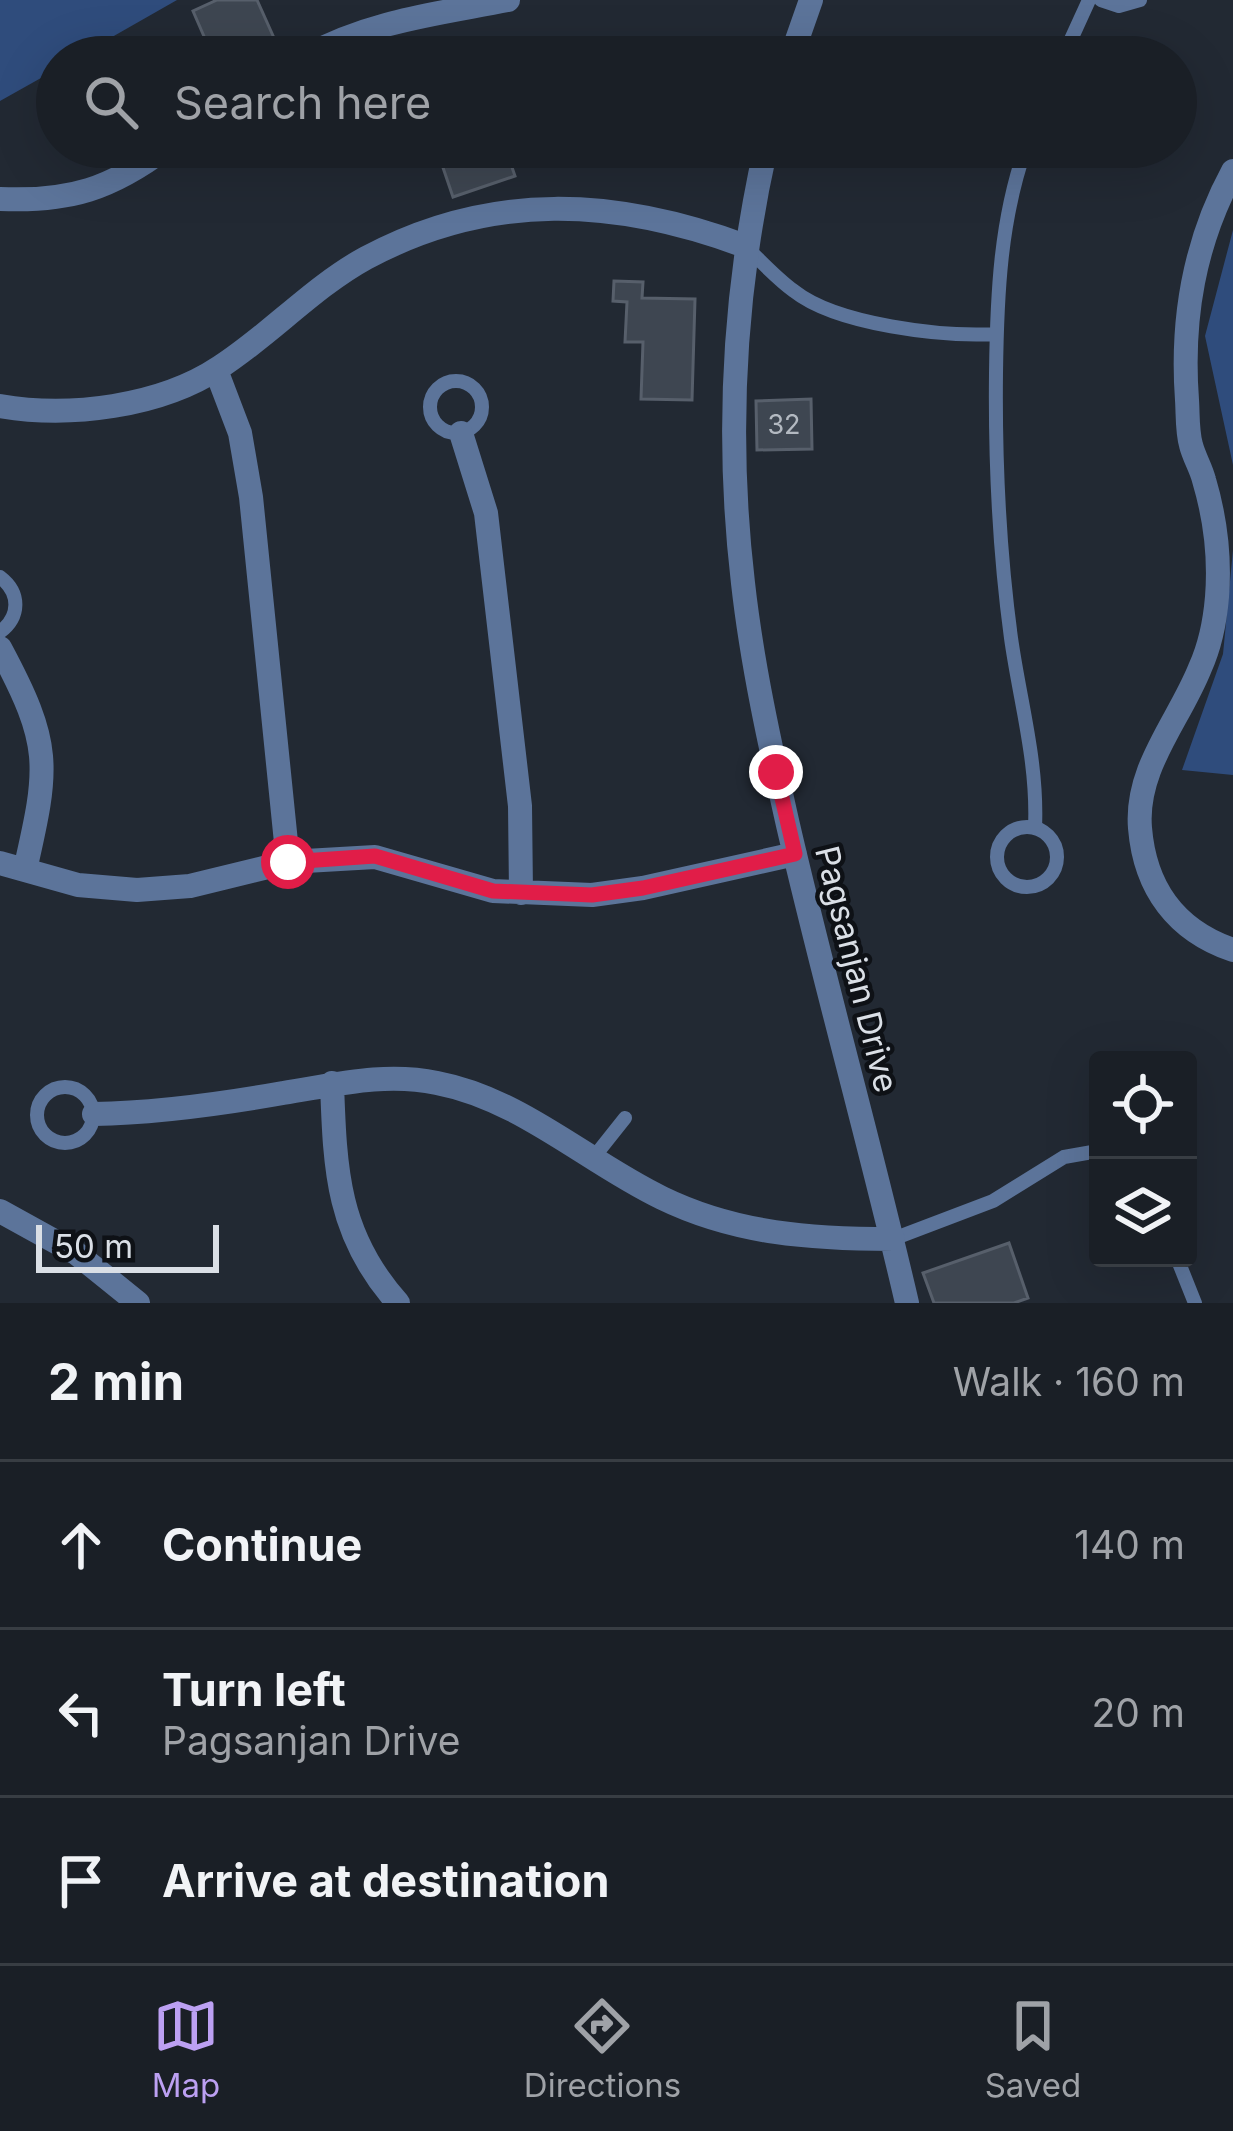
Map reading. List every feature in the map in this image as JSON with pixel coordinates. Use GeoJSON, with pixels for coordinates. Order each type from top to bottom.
{"type":"FeatureCollection","features":[{"type":"Feature","properties":{"kind":"street"},"geometry":{"type":"LineString","coordinates":[[354,36],[438,10],[508,0]]}},
{"type":"Feature","properties":{"kind":"street"},"geometry":{"type":"LineString","coordinates":[[798,36],[811,0]]}},
{"type":"Feature","properties":{"kind":"street"},"geometry":{"type":"LineString","coordinates":[[0,200],[74,196],[139,168]]}},
{"type":"Feature","properties":{"kind":"street","name":"Pagsanjan Drive"},"geometry":{"type":"LineString","coordinates":[[762,168],[745,246],[734,458],[742,578],[750,639],[795,854],[908,1303]]}},
{"type":"Feature","properties":{"kind":"street"},"geometry":{"type":"LineString","coordinates":[[1233,171],[1199,249],[1186,330],[1190,443],[1210,508],[1217,594],[1202,665],[1151,761],[1140,825],[1157,890],[1174,914],[1201,940],[1233,950]]}},
{"type":"Feature","properties":{"kind":"street"},"geometry":{"type":"LineString","coordinates":[[0,406],[73,410],[152,397],[216,370],[365,259],[478,217],[535,206],[582,208],[694,227],[745,246]]}},
{"type":"Feature","properties":{"kind":"street"},"geometry":{"type":"LineString","coordinates":[[216,370],[239,433],[256,529],[288,862]]}},
{"type":"Feature","properties":{"kind":"street"},"geometry":{"type":"LineString","coordinates":[[461,433],[486,513],[520,806],[521,893]]}},
{"type":"Feature","properties":{"kind":"street"},"geometry":{"type":"LineString","coordinates":[[0,648],[30,704],[44,768],[25,870]]}},
{"type":"Feature","properties":{"kind":"street"},"geometry":{"type":"LineString","coordinates":[[0,863],[78,885],[137,890],[190,886],[288,862],[375,856],[461,884],[521,893],[592,895],[795,854]]}},
{"type":"Feature","properties":{"kind":"street"},"geometry":{"type":"LineString","coordinates":[[94,1114],[180,1109],[384,1078],[436,1082],[495,1100],[660,1198],[717,1222],[789,1237],[892,1239]]}},
{"type":"Feature","properties":{"kind":"street"},"geometry":{"type":"LineString","coordinates":[[332,1083],[335,1171],[343,1209],[356,1243],[398,1303]]}},
{"type":"Feature","properties":{"kind":"street"},"geometry":{"type":"LineString","coordinates":[[0,1211],[76,1253],[138,1303]]}},
{"type":"Feature","properties":{"kind":"lane"},"geometry":{"type":"LineString","coordinates":[[1073,36],[1089,0]]}},
{"type":"Feature","properties":{"kind":"lane"},"geometry":{"type":"LineString","coordinates":[[1101,0],[1119,7],[1140,0]]}},
{"type":"Feature","properties":{"kind":"lane"},"geometry":{"type":"LineString","coordinates":[[1018,168],[1001,250],[996,334],[999,550],[1033,758],[1035,828]]}},
{"type":"Feature","properties":{"kind":"lane"},"geometry":{"type":"LineString","coordinates":[[745,246],[797,295],[861,320],[965,335],[996,334]]}},
{"type":"Feature","properties":{"kind":"lane"},"geometry":{"type":"LineString","coordinates":[[0,578],[14,591],[16,602],[11,623],[0,632]]}},
{"type":"Feature","properties":{"kind":"lane"},"geometry":{"type":"LineString","coordinates":[[1035,828],[1053,842],[1056,865],[1042,883],[1019,885],[1001,872],[998,849],[1012,831],[1035,828]]}},
{"type":"Feature","properties":{"kind":"lane"},"geometry":{"type":"LineString","coordinates":[[58,1088],[82,1092],[94,1114],[84,1137],[60,1143],[48,1138],[37,1117],[46,1094],[58,1088]]}},
{"type":"Feature","properties":{"kind":"lane"},"geometry":{"type":"LineString","coordinates":[[593,1157],[625,1118]]}},
{"type":"Feature","properties":{"kind":"lane"},"geometry":{"type":"LineString","coordinates":[[892,1239],[994,1201],[1064,1156],[1089,1152]]}},
{"type":"Feature","properties":{"kind":"lane"},"geometry":{"type":"LineString","coordinates":[[1181,1267],[1195,1303]]}},
{"type":"Feature","properties":{"kind":"shaded area"},"geometry":{"type":"Polygon","coordinates":[[[0,0],[177,0],[114,36],[36,36],[36,81],[0,101],[0,0]]]}},
{"type":"Feature","properties":{"kind":"shaded area"},"geometry":{"type":"Polygon","coordinates":[[[1233,230],[1233,465],[1205,336],[1233,230]]]}},
{"type":"Feature","properties":{"kind":"shaded area"},"geometry":{"type":"Polygon","coordinates":[[[1233,550],[1233,775],[1182,770],[1223,654],[1233,550]]]}},
{"type":"Feature","properties":{"kind":"building"},"geometry":{"type":"Polygon","coordinates":[[[217,0],[257,0],[273,36],[204,36],[193,11],[217,0]]]}},
{"type":"Feature","properties":{"kind":"building"},"geometry":{"type":"Polygon","coordinates":[[[443,168],[512,168],[515,176],[453,197],[443,168]]]}},
{"type":"Feature","properties":{"kind":"building"},"geometry":{"type":"Polygon","coordinates":[[[614,281],[643,282],[642,298],[695,299],[692,400],[641,399],[643,342],[625,342],[627,302],[613,301],[614,281]]]}},
{"type":"Feature","properties":{"kind":"building"},"geometry":{"type":"Polygon","coordinates":[[[811,399],[812,449],[757,450],[756,401],[811,399]]]}},
{"type":"Feature","properties":{"kind":"building"},"geometry":{"type":"Polygon","coordinates":[[[1009,1243],[1028,1298],[1014,1303],[934,1303],[923,1273],[1009,1243]]]}},
{"type":"Feature","properties":{"kind":"route"},"geometry":{"type":"LineString","coordinates":[[288,862],[375,856],[493,891],[592,895],[643,888],[795,854],[776,772]]}}]}
